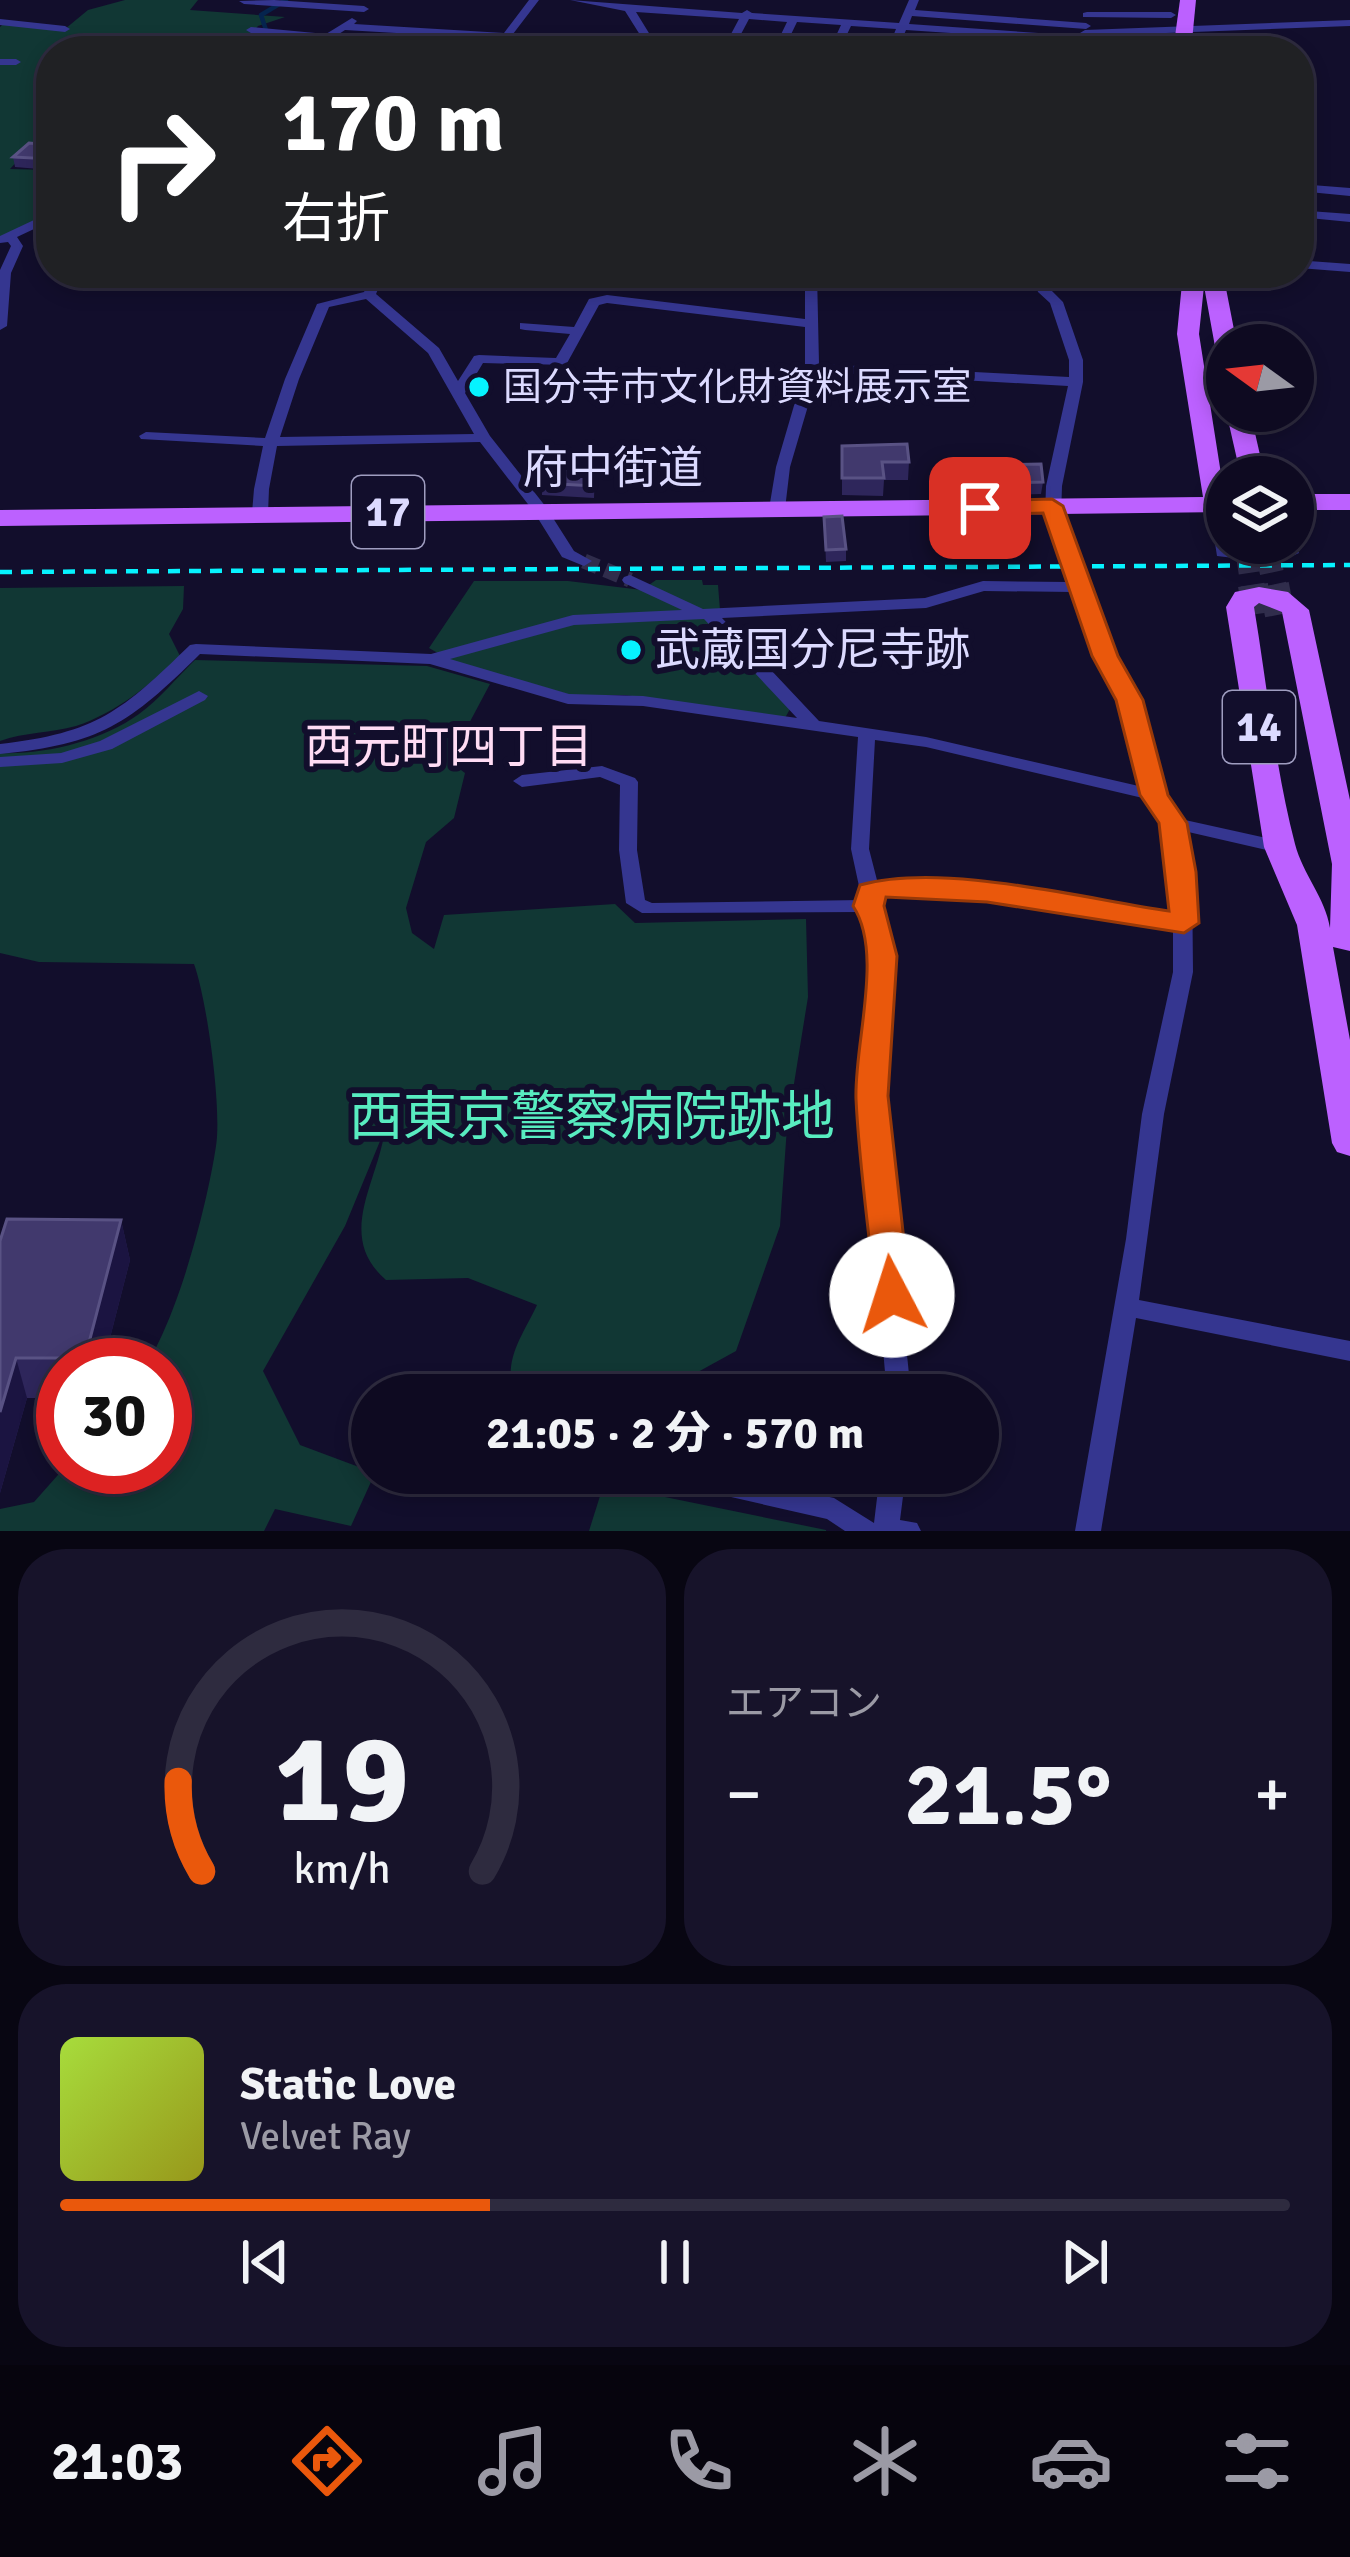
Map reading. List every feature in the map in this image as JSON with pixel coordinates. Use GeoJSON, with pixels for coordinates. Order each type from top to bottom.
{"type":"FeatureCollection","features":[{"type":"Feature","properties":{"kind":"main road"},"geometry":{"type":"LineString","coordinates":[[1175,30],[1188,0]]}},
{"type":"Feature","properties":{"kind":"main road"},"geometry":{"type":"LineString","coordinates":[[1193,288],[1188,334],[1212,456]]}},
{"type":"Feature","properties":{"kind":"main road"},"geometry":{"type":"LineString","coordinates":[[1198,288],[1230,456]]}},
{"type":"Feature","properties":{"kind":"main road"},"geometry":{"type":"LineString","coordinates":[[1216,288],[1222,324]]}},
{"type":"Feature","properties":{"kind":"main road"},"geometry":{"type":"LineString","coordinates":[[1221,288],[1236,324]]}},
{"type":"Feature","properties":{"kind":"main road"},"geometry":{"type":"LineString","coordinates":[[1314,502],[1350,502]]}},
{"type":"Feature","properties":{"kind":"main road","name":"府中街道"},"geometry":{"type":"LineString","coordinates":[[0,518],[1206,504]]}},
{"type":"Feature","properties":{"kind":"main road","name":"14"},"geometry":{"type":"LineString","coordinates":[[1312,923],[1280,847],[1240,607],[1244,598],[1256,594],[1281,598],[1295,610],[1348,864],[1348,950]]}},
{"type":"Feature","properties":{"kind":"main road","name":"14"},"geometry":{"type":"LineString","coordinates":[[1348,950],[1268,615],[1312,923],[1350,1143]]}},
{"type":"Feature","properties":{"kind":"street"},"geometry":{"type":"LineString","coordinates":[[344,27],[504,36],[534,0]]}},
{"type":"Feature","properties":{"kind":"street"},"geometry":{"type":"LineString","coordinates":[[575,0],[986,32],[1350,23]]}},
{"type":"Feature","properties":{"kind":"street"},"geometry":{"type":"LineString","coordinates":[[733,13],[741,0]]}},
{"type":"Feature","properties":{"kind":"street"},"geometry":{"type":"LineString","coordinates":[[897,36],[914,0]]}},
{"type":"Feature","properties":{"kind":"street"},"geometry":{"type":"LineString","coordinates":[[1087,33],[1091,0]]}},
{"type":"Feature","properties":{"kind":"street"},"geometry":{"type":"LineString","coordinates":[[244,1],[366,5]]}},
{"type":"Feature","properties":{"kind":"street"},"geometry":{"type":"LineString","coordinates":[[631,4],[646,36]]}},
{"type":"Feature","properties":{"kind":"street"},"geometry":{"type":"LineString","coordinates":[[330,36],[366,5]]}},
{"type":"Feature","properties":{"kind":"street"},"geometry":{"type":"LineString","coordinates":[[735,36],[747,13]]}},
{"type":"Feature","properties":{"kind":"street"},"geometry":{"type":"LineString","coordinates":[[908,13],[1087,33],[1175,30]]}},
{"type":"Feature","properties":{"kind":"street"},"geometry":{"type":"LineString","coordinates":[[786,36],[795,17]]}},
{"type":"Feature","properties":{"kind":"street"},"geometry":{"type":"LineString","coordinates":[[0,22],[65,29]]}},
{"type":"Feature","properties":{"kind":"street"},"geometry":{"type":"LineString","coordinates":[[842,36],[848,24]]}},
{"type":"Feature","properties":{"kind":"street"},"geometry":{"type":"LineString","coordinates":[[250,30],[320,36]]}},
{"type":"Feature","properties":{"kind":"street"},"geometry":{"type":"LineString","coordinates":[[985,36],[986,32]]}},
{"type":"Feature","properties":{"kind":"street"},"geometry":{"type":"LineString","coordinates":[[0,62],[16,62]]}},
{"type":"Feature","properties":{"kind":"street"},"geometry":{"type":"LineString","coordinates":[[1314,190],[1350,192]]}},
{"type":"Feature","properties":{"kind":"street"},"geometry":{"type":"LineString","coordinates":[[1314,215],[1350,218]]}},
{"type":"Feature","properties":{"kind":"street"},"geometry":{"type":"LineString","coordinates":[[5,239],[36,224]]}},
{"type":"Feature","properties":{"kind":"street"},"geometry":{"type":"LineString","coordinates":[[0,326],[5,273],[17,246],[5,239]]}},
{"type":"Feature","properties":{"kind":"street"},"geometry":{"type":"LineString","coordinates":[[1314,265],[1350,268]]}},
{"type":"Feature","properties":{"kind":"street"},"geometry":{"type":"LineString","coordinates":[[370,296],[373,288]]}},
{"type":"Feature","properties":{"kind":"street"},"geometry":{"type":"LineString","coordinates":[[776,509],[783,467],[812,368],[811,288]]}},
{"type":"Feature","properties":{"kind":"street"},"geometry":{"type":"LineString","coordinates":[[1044,288],[1056,302],[1076,360],[1052,506],[1105,656],[1130,700],[1154,795],[1173,823],[1184,923],[1184,972],[1154,1114],[1088,1531]]}},
{"type":"Feature","properties":{"kind":"street"},"geometry":{"type":"LineString","coordinates":[[370,296],[434,351],[484,438],[542,510],[568,554],[584,561]]}},
{"type":"Feature","properties":{"kind":"street"},"geometry":{"type":"LineString","coordinates":[[260,513],[260,490],[274,441],[324,304],[370,296]]}},
{"type":"Feature","properties":{"kind":"street"},"geometry":{"type":"LineString","coordinates":[[458,392],[475,361],[561,362],[595,302],[607,299],[811,323]]}},
{"type":"Feature","properties":{"kind":"street"},"geometry":{"type":"LineString","coordinates":[[526,326],[578,331]]}},
{"type":"Feature","properties":{"kind":"street"},"geometry":{"type":"LineString","coordinates":[[812,368],[1076,382]]}},
{"type":"Feature","properties":{"kind":"street"},"geometry":{"type":"LineString","coordinates":[[146,436],[274,441],[484,438]]}},
{"type":"Feature","properties":{"kind":"street"},"geometry":{"type":"LineString","coordinates":[[630,580],[707,614],[812,724]]}},
{"type":"Feature","properties":{"kind":"street"},"geometry":{"type":"LineString","coordinates":[[430,659],[573,620],[926,603],[983,586],[1078,587]]}},
{"type":"Feature","properties":{"kind":"street"},"geometry":{"type":"LineString","coordinates":[[0,749],[69,740],[132,712],[196,649],[430,659],[568,699],[643,701],[926,742],[1154,795]]}},
{"type":"Feature","properties":{"kind":"street"},"geometry":{"type":"LineString","coordinates":[[0,762],[62,758],[106,746],[199,696]]}},
{"type":"Feature","properties":{"kind":"street"},"geometry":{"type":"LineString","coordinates":[[867,733],[860,849],[882,956],[872,1096],[897,1374]]}},
{"type":"Feature","properties":{"kind":"street"},"geometry":{"type":"LineString","coordinates":[[521,781],[602,771],[629,782],[628,850],[636,903],[649,909],[869,898],[893,886],[987,892],[1184,923]]}},
{"type":"Feature","properties":{"kind":"street"},"geometry":{"type":"LineString","coordinates":[[1173,823],[1280,847]]}},
{"type":"Feature","properties":{"kind":"street"},"geometry":{"type":"LineString","coordinates":[[1126,1307],[1350,1351]]}},
{"type":"Feature","properties":{"kind":"street"},"geometry":{"type":"LineString","coordinates":[[767,1494],[834,1509],[865,1531]]}},
{"type":"Feature","properties":{"kind":"street"},"geometry":{"type":"LineString","coordinates":[[891,1494],[888,1531],[908,1531]]}},
{"type":"Feature","properties":{"kind":"green space"},"geometry":{"type":"Polygon","coordinates":[[[125,0],[198,0],[190,10],[285,17],[258,26],[250,36],[36,36],[36,144],[10,169],[36,170],[36,223],[0,241],[0,27],[5,22],[65,29],[88,10],[125,0]]]}},
{"type":"Feature","properties":{"kind":"green space"},"geometry":{"type":"Polygon","coordinates":[[[656,580],[702,580],[703,585],[718,585],[720,610],[701,611],[790,709],[785,718],[625,695],[571,695],[452,661],[429,648],[474,581],[568,581],[642,590],[656,580]]]}},
{"type":"Feature","properties":{"kind":"green space"},"geometry":{"type":"Polygon","coordinates":[[[184,586],[183,609],[169,634],[180,656],[157,677],[91,720],[0,741],[0,588],[184,586]]]}},
{"type":"Feature","properties":{"kind":"green space","name":"西東京警察病院跡地"},"geometry":{"type":"Polygon","coordinates":[[[195,660],[427,666],[490,684],[449,761],[465,773],[454,818],[426,842],[406,908],[412,933],[434,949],[444,915],[615,904],[635,923],[806,919],[808,997],[787,1127],[780,1226],[736,1351],[694,1374],[511,1374],[512,1359],[537,1305],[468,1278],[386,1280],[371,1263],[361,1227],[385,1129],[345,1226],[263,1371],[300,1445],[351,1464],[351,1494],[365,1494],[351,1526],[275,1509],[264,1531],[0,1531],[0,1509],[34,1502],[41,1494],[192,1494],[192,1338],[161,1338],[190,1260],[216,1146],[212,1055],[194,964],[39,962],[0,953],[0,753],[54,749],[90,739],[146,708],[195,660]]]}},
{"type":"Feature","properties":{"kind":"green space"},"geometry":{"type":"Polygon","coordinates":[[[650,1494],[826,1531],[589,1531],[600,1496],[650,1494]]]}},
{"type":"Feature","properties":{"kind":"building"},"geometry":{"type":"Polygon","coordinates":[[[29,143],[36,144],[36,158],[13,157],[29,143]]]}},
{"type":"Feature","properties":{"kind":"building"},"geometry":{"type":"Polygon","coordinates":[[[907,444],[909,462],[882,462],[884,478],[842,478],[842,446],[907,444]]]}},
{"type":"Feature","properties":{"kind":"building"},"geometry":{"type":"Polygon","coordinates":[[[1041,464],[1043,482],[1005,483],[1000,465],[1041,464]]]}},
{"type":"Feature","properties":{"kind":"building"},"geometry":{"type":"Polygon","coordinates":[[[543,469],[595,471],[594,486],[542,483],[543,469]]]}},
{"type":"Feature","properties":{"kind":"building"},"geometry":{"type":"Polygon","coordinates":[[[842,516],[846,549],[826,550],[824,517],[842,516]]]}},
{"type":"Feature","properties":{"kind":"building"},"geometry":{"type":"Polygon","coordinates":[[[7,1219],[121,1220],[90,1338],[36,1338],[36,1358],[16,1358],[0,1412],[0,1241],[7,1219]]]}},
{"type":"Feature","properties":{"kind":"waterway"},"geometry":{"type":"LineString","coordinates":[[260,36],[266,30],[261,15],[286,0]]}},
{"type":"Feature","properties":{"kind":"tunnel"},"geometry":{"type":"LineString","coordinates":[[584,561],[630,580]]}},
{"type":"Feature","properties":{"kind":"tunnel"},"geometry":{"type":"LineString","coordinates":[[1249,564],[1253,588]]}},
{"type":"Feature","properties":{"kind":"tunnel"},"geometry":{"type":"LineString","coordinates":[[1270,564],[1275,588]]}},
{"type":"Feature","properties":{"kind":"tunnel"},"geometry":{"type":"LineString","coordinates":[[1253,585],[1257,614]]}},
{"type":"Feature","properties":{"kind":"tunnel"},"geometry":{"type":"LineString","coordinates":[[1274,585],[1280,615]]}},
{"type":"Feature","properties":{"kind":"railway"},"geometry":{"type":"LineString","coordinates":[[0,572],[1350,565]]}},
{"type":"Feature","properties":{"kind":"place","name":"国分寺市文化財資料展示室"},"geometry":{"type":"Point","coordinates":[479,387]}},
{"type":"Feature","properties":{"kind":"place","name":"武蔵国分尼寺跡"},"geometry":{"type":"Point","coordinates":[631,650]}},
{"type":"Feature","properties":{"kind":"district","name":"西元町四丁目"},"geometry":{"type":"Point","coordinates":[449,747]}},
{"type":"Feature","properties":{"kind":"route"},"geometry":{"type":"LineString","coordinates":[[892,1295],[872,1096],[882,956],[875,914],[867,906],[872,901],[870,891],[893,886],[987,892],[1184,923],[1173,823],[1154,795],[1130,700],[1105,656],[1052,506],[980,508]]}}]}
